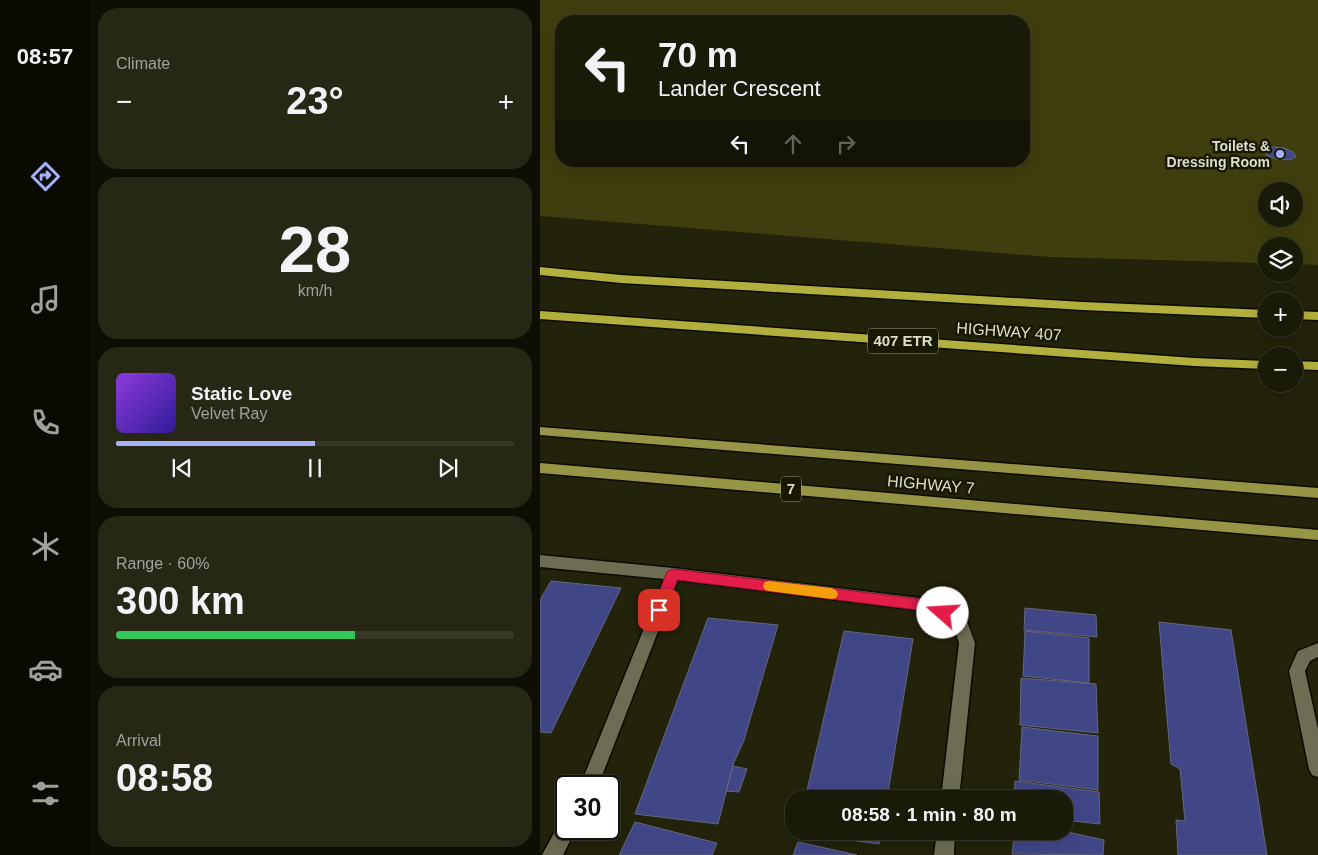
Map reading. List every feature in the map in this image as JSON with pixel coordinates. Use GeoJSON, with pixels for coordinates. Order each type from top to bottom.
{"type":"FeatureCollection","features":[{"type":"Feature","properties":{"kind":"highway","name":"HIGHWAY 407"},"geometry":{"type":"LineString","coordinates":[[540,271],[621,279],[1063,305],[1258,314]]}},
{"type":"Feature","properties":{"kind":"highway","name":"HIGHWAY 407"},"geometry":{"type":"LineString","coordinates":[[540,315],[1194,362],[1258,364]]}},
{"type":"Feature","properties":{"kind":"highway"},"geometry":{"type":"LineString","coordinates":[[1303,315],[1318,316]]}},
{"type":"Feature","properties":{"kind":"highway"},"geometry":{"type":"LineString","coordinates":[[1303,365],[1318,366]]}},
{"type":"Feature","properties":{"kind":"main road","name":"HIGHWAY 7"},"geometry":{"type":"LineString","coordinates":[[540,431],[1318,493]]}},
{"type":"Feature","properties":{"kind":"main road","name":"HIGHWAY 7"},"geometry":{"type":"LineString","coordinates":[[540,468],[1318,535]]}},
{"type":"Feature","properties":{"kind":"street"},"geometry":{"type":"LineString","coordinates":[[540,561],[673,574],[928,606],[959,620],[967,643],[951,790]]}},
{"type":"Feature","properties":{"kind":"street"},"geometry":{"type":"LineString","coordinates":[[592,775],[673,574]]}},
{"type":"Feature","properties":{"kind":"street"},"geometry":{"type":"LineString","coordinates":[[1318,650],[1304,656],[1297,671],[1318,768]]}},
{"type":"Feature","properties":{"kind":"street"},"geometry":{"type":"LineString","coordinates":[[552,855],[561,840]]}},
{"type":"Feature","properties":{"kind":"street"},"geometry":{"type":"LineString","coordinates":[[944,855],[945,840]]}},
{"type":"Feature","properties":{"kind":"shaded area"},"geometry":{"type":"Polygon","coordinates":[[[540,0],[1318,0],[1318,265],[1303,264],[1303,237],[1258,237],[1258,263],[1050,257],[540,216],[540,0]]]}},
{"type":"Feature","properties":{"kind":"building","name":"Toilets & Dressing Room"},"geometry":{"type":"Polygon","coordinates":[[[1272,147],[1284,148],[1293,152],[1296,157],[1289,160],[1276,159],[1266,155],[1265,150],[1272,147]]]}},
{"type":"Feature","properties":{"kind":"building"},"geometry":{"type":"Polygon","coordinates":[[[551,581],[621,588],[551,733],[540,732],[540,600],[551,581]]]}},
{"type":"Feature","properties":{"kind":"building"},"geometry":{"type":"Polygon","coordinates":[[[1025,608],[1096,615],[1097,637],[1024,630],[1025,608]]]}},
{"type":"Feature","properties":{"kind":"building"},"geometry":{"type":"Polygon","coordinates":[[[708,618],[778,625],[744,740],[733,765],[718,824],[635,814],[708,618]]]}},
{"type":"Feature","properties":{"kind":"building"},"geometry":{"type":"Polygon","coordinates":[[[1159,622],[1231,630],[1267,855],[1178,855],[1176,820],[1185,821],[1180,769],[1171,764],[1159,622]]]}},
{"type":"Feature","properties":{"kind":"building"},"geometry":{"type":"Polygon","coordinates":[[[844,631],[913,639],[888,790],[807,790],[844,631]]]}},
{"type":"Feature","properties":{"kind":"building"},"geometry":{"type":"Polygon","coordinates":[[[1025,631],[1089,638],[1089,683],[1023,676],[1025,631]]]}},
{"type":"Feature","properties":{"kind":"building"},"geometry":{"type":"Polygon","coordinates":[[[1021,678],[1096,684],[1098,733],[1020,725],[1021,678]]]}},
{"type":"Feature","properties":{"kind":"building"},"geometry":{"type":"Polygon","coordinates":[[[1022,727],[1098,736],[1098,790],[1019,780],[1022,727]]]}},
{"type":"Feature","properties":{"kind":"building"},"geometry":{"type":"Polygon","coordinates":[[[733,766],[747,769],[739,792],[726,791],[733,766]]]}},
{"type":"Feature","properties":{"kind":"building"},"geometry":{"type":"Polygon","coordinates":[[[1015,781],[1099,792],[1100,824],[1073,821],[1073,790],[1014,790],[1015,781]]]}},
{"type":"Feature","properties":{"kind":"building"},"geometry":{"type":"Polygon","coordinates":[[[635,822],[717,843],[712,855],[619,855],[635,822]]]}},
{"type":"Feature","properties":{"kind":"building"},"geometry":{"type":"Polygon","coordinates":[[[1073,833],[1104,840],[1103,855],[1012,854],[1014,840],[1073,840],[1073,833]]]}},
{"type":"Feature","properties":{"kind":"building"},"geometry":{"type":"Polygon","coordinates":[[[850,840],[880,840],[879,844],[850,840]]]}},
{"type":"Feature","properties":{"kind":"building"},"geometry":{"type":"Polygon","coordinates":[[[798,842],[857,855],[793,855],[798,842]]]}},
{"type":"Feature","properties":{"kind":"slow traffic"},"geometry":{"type":"LineString","coordinates":[[769,586],[831,594]]}},
{"type":"Feature","properties":{"kind":"place","name":"Toilets & Dressing Room"},"geometry":{"type":"Point","coordinates":[1280,154]}},
{"type":"Feature","properties":{"kind":"route"},"geometry":{"type":"LineString","coordinates":[[659,610],[673,574],[928,606],[943,613]]}}]}
